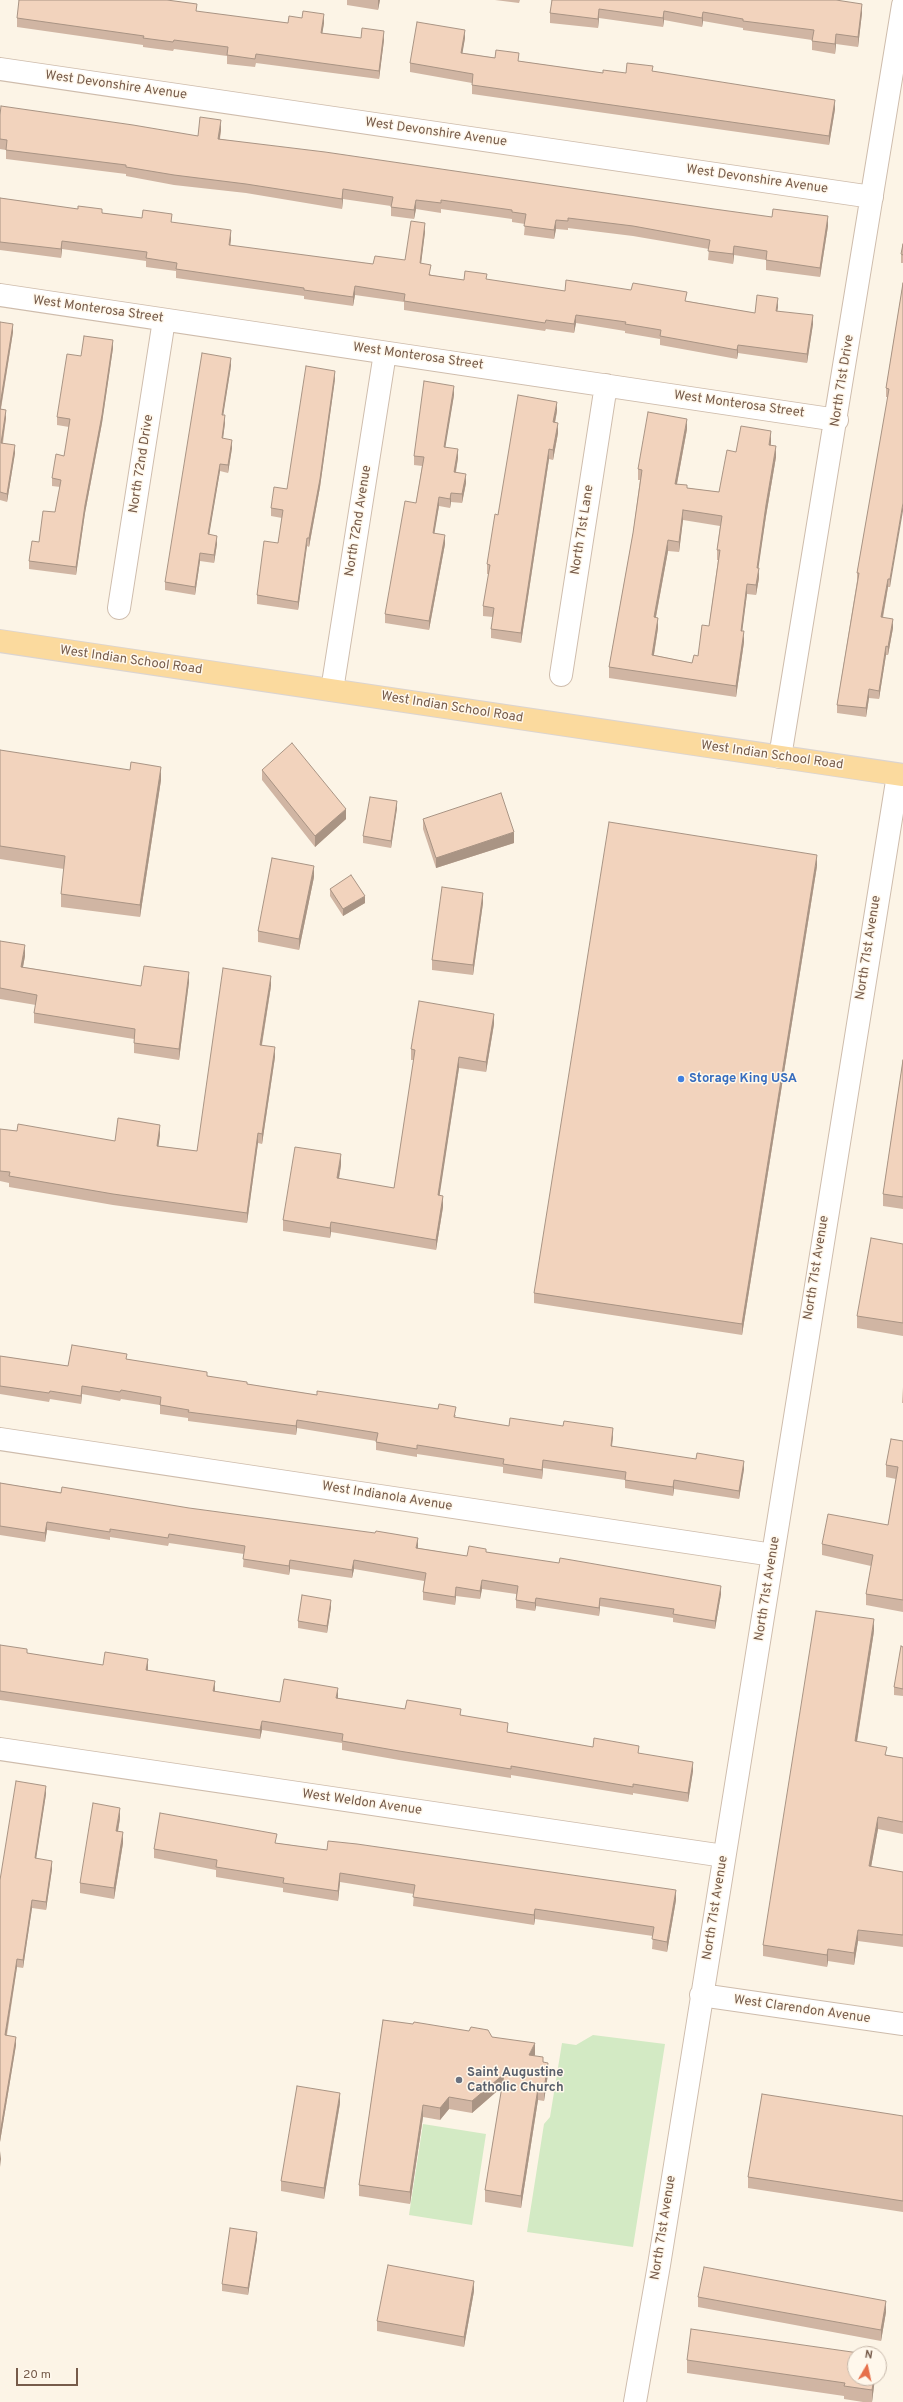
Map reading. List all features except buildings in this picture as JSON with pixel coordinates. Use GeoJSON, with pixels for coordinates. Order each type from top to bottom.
{"type":"FeatureCollection","features":[{"type":"Feature","properties":{"kind":"main road","name":"West Indian School Road"},"geometry":{"type":"LineString","coordinates":[[0,641],[900,775]]}},
{"type":"Feature","properties":{"kind":"street","name":"North 71st Drive"},"geometry":{"type":"LineString","coordinates":[[780,757],[837,420],[903,5]]}},
{"type":"Feature","properties":{"kind":"street","name":"West Devonshire Avenue"},"geometry":{"type":"LineString","coordinates":[[0,69],[872,197]]}},
{"type":"Feature","properties":{"kind":"street","name":"West Monterosa Street"},"geometry":{"type":"LineString","coordinates":[[0,295],[837,420]]}},
{"type":"Feature","properties":{"kind":"street","name":"North 72nd Drive"},"geometry":{"type":"LineString","coordinates":[[119,608],[164,320]]}},
{"type":"Feature","properties":{"kind":"street","name":"North 72nd Avenue"},"geometry":{"type":"LineString","coordinates":[[332,690],[385,352]]}},
{"type":"Feature","properties":{"kind":"street","name":"North 71st Lane"},"geometry":{"type":"LineString","coordinates":[[561,675],[606,385]]}},
{"type":"Feature","properties":{"kind":"street","name":"North 71st Avenue"},"geometry":{"type":"LineString","coordinates":[[635,2402],[900,775]]}},
{"type":"Feature","properties":{"kind":"street","name":"West Indianola Avenue"},"geometry":{"type":"LineString","coordinates":[[0,1439],[773,1555]]}},
{"type":"Feature","properties":{"kind":"street","name":"West Weldon Avenue"},"geometry":{"type":"LineString","coordinates":[[0,1749],[724,1856]]}},
{"type":"Feature","properties":{"kind":"street","name":"West Clarendon Avenue"},"geometry":{"type":"LineString","coordinates":[[701,1995],[903,2024]]}},
{"type":"Feature","properties":{"kind":"green space"},"geometry":{"type":"Polygon","coordinates":[[[593,2035],[665,2044],[633,2247],[527,2232],[544,2124],[550,2117],[562,2043],[576,2045],[593,2035]]]}},
{"type":"Feature","properties":{"kind":"green space"},"geometry":{"type":"Polygon","coordinates":[[[423,2124],[486,2134],[472,2225],[409,2215],[423,2124]]]}},
{"type":"Feature","properties":{"kind":"place","name":"Storage King USA"},"geometry":{"type":"Point","coordinates":[681,1079]}},
{"type":"Feature","properties":{"kind":"place","name":"Saint Augustine Catholic Church"},"geometry":{"type":"Point","coordinates":[459,2080]}}]}
